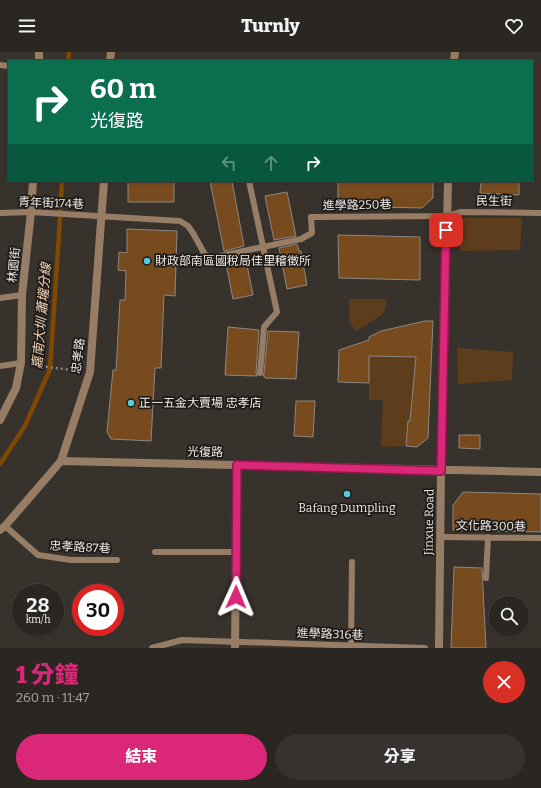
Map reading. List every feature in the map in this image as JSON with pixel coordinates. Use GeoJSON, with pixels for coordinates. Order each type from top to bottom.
{"type":"FeatureCollection","features":[{"type":"Feature","properties":{"kind":"street","name":"林園街"},"geometry":{"type":"LineString","coordinates":[[0,420],[16,388],[20,363],[22,295],[33,182]]}},
{"type":"Feature","properties":{"kind":"street","name":"忠孝路"},"geometry":{"type":"LineString","coordinates":[[3,528],[60,461],[90,372],[104,182]]}},
{"type":"Feature","properties":{"kind":"street","name":"Jinxue Road"},"geometry":{"type":"LineString","coordinates":[[439,648],[441,471],[448,182]]}},
{"type":"Feature","properties":{"kind":"street","name":"光復路"},"geometry":{"type":"LineString","coordinates":[[60,461],[441,471],[541,472]]}},
{"type":"Feature","properties":{"kind":"street"},"geometry":{"type":"LineString","coordinates":[[235,645],[237,465]]}},
{"type":"Feature","properties":{"kind":"lane"},"geometry":{"type":"LineString","coordinates":[[249,182],[277,312],[264,327],[260,374]]}},
{"type":"Feature","properties":{"kind":"lane","name":"青年街174巷"},"geometry":{"type":"LineString","coordinates":[[0,213],[31,212],[101,216]]}},
{"type":"Feature","properties":{"kind":"lane","name":"民生街"},"geometry":{"type":"LineString","coordinates":[[447,216],[460,212],[541,213]]}},
{"type":"Feature","properties":{"kind":"lane","name":"進學路250巷"},"geometry":{"type":"LineString","coordinates":[[101,216],[180,221],[188,226],[193,232],[204,254],[208,257],[215,257],[301,239],[312,233],[311,217],[447,216]]}},
{"type":"Feature","properties":{"kind":"lane"},"geometry":{"type":"LineString","coordinates":[[0,298],[22,295]]}},
{"type":"Feature","properties":{"kind":"lane"},"geometry":{"type":"LineString","coordinates":[[0,366],[20,363]]}},
{"type":"Feature","properties":{"kind":"lane","name":"忠孝路87巷"},"geometry":{"type":"LineString","coordinates":[[3,528],[38,555],[71,560],[117,560]]}},
{"type":"Feature","properties":{"kind":"lane","name":"文化路300巷"},"geometry":{"type":"LineString","coordinates":[[440,537],[541,538]]}},
{"type":"Feature","properties":{"kind":"lane"},"geometry":{"type":"LineString","coordinates":[[486,578],[488,537]]}},
{"type":"Feature","properties":{"kind":"lane"},"geometry":{"type":"LineString","coordinates":[[155,552],[236,552]]}},
{"type":"Feature","properties":{"kind":"lane"},"geometry":{"type":"LineString","coordinates":[[351,646],[352,562]]}},
{"type":"Feature","properties":{"kind":"lane","name":"進學路316巷"},"geometry":{"type":"LineString","coordinates":[[152,648],[182,640],[235,645],[424,648]]}},
{"type":"Feature","properties":{"kind":"path"},"geometry":{"type":"LineString","coordinates":[[20,363],[90,372]]}},
{"type":"Feature","properties":{"kind":"shaded area"},"geometry":{"type":"Polygon","coordinates":[[[461,218],[522,218],[520,250],[460,251],[461,218]]]}},
{"type":"Feature","properties":{"kind":"shaded area"},"geometry":{"type":"Polygon","coordinates":[[[349,299],[385,299],[387,304],[382,315],[356,331],[349,322],[349,299]]]}},
{"type":"Feature","properties":{"kind":"shaded area"},"geometry":{"type":"Polygon","coordinates":[[[457,348],[513,352],[512,380],[458,384],[457,348]]]}},
{"type":"Feature","properties":{"kind":"shaded area"},"geometry":{"type":"Polygon","coordinates":[[[369,356],[431,358],[410,421],[408,421],[406,446],[381,447],[383,400],[369,400],[369,356]]]}},
{"type":"Feature","properties":{"kind":"building"},"geometry":{"type":"Polygon","coordinates":[[[128,182],[174,182],[174,202],[128,202],[128,182]]]}},
{"type":"Feature","properties":{"kind":"building"},"geometry":{"type":"Polygon","coordinates":[[[210,182],[232,182],[244,246],[224,251],[210,182]]]}},
{"type":"Feature","properties":{"kind":"building"},"geometry":{"type":"Polygon","coordinates":[[[338,182],[433,182],[433,198],[422,208],[338,206],[338,182]]]}},
{"type":"Feature","properties":{"kind":"building"},"geometry":{"type":"Polygon","coordinates":[[[481,182],[519,182],[519,195],[480,193],[481,182]]]}},
{"type":"Feature","properties":{"kind":"building"},"geometry":{"type":"Polygon","coordinates":[[[287,192],[296,236],[274,240],[265,196],[287,192]]]}},
{"type":"Feature","properties":{"kind":"building"},"geometry":{"type":"Polygon","coordinates":[[[127,229],[177,231],[175,296],[164,295],[161,368],[155,368],[151,441],[111,439],[107,432],[113,370],[116,370],[120,300],[125,300],[126,271],[118,270],[119,252],[127,253],[127,229]]]}},
{"type":"Feature","properties":{"kind":"building"},"geometry":{"type":"Polygon","coordinates":[[[338,235],[420,237],[420,280],[339,278],[338,235]]]}},
{"type":"Feature","properties":{"kind":"building"},"geometry":{"type":"Polygon","coordinates":[[[297,244],[299,251],[301,251],[307,285],[287,289],[279,248],[297,244]]]}},
{"type":"Feature","properties":{"kind":"building"},"geometry":{"type":"Polygon","coordinates":[[[245,255],[253,295],[233,299],[225,259],[245,255]]]}},
{"type":"Feature","properties":{"kind":"building"},"geometry":{"type":"Polygon","coordinates":[[[425,321],[433,321],[428,438],[417,447],[406,446],[416,357],[369,356],[369,383],[338,382],[339,350],[369,340],[369,337],[381,331],[425,321]]]}},
{"type":"Feature","properties":{"kind":"building"},"geometry":{"type":"Polygon","coordinates":[[[228,327],[259,330],[257,376],[225,375],[228,327]]]}},
{"type":"Feature","properties":{"kind":"building"},"geometry":{"type":"Polygon","coordinates":[[[268,331],[299,332],[296,379],[265,378],[265,376],[263,376],[268,331]]]}},
{"type":"Feature","properties":{"kind":"building"},"geometry":{"type":"Polygon","coordinates":[[[296,401],[315,401],[313,437],[294,436],[296,401]]]}},
{"type":"Feature","properties":{"kind":"building"},"geometry":{"type":"Polygon","coordinates":[[[459,435],[480,435],[480,449],[459,448],[459,435]]]}},
{"type":"Feature","properties":{"kind":"building"},"geometry":{"type":"Polygon","coordinates":[[[463,492],[541,494],[541,532],[453,530],[453,505],[463,492]]]}},
{"type":"Feature","properties":{"kind":"building"},"geometry":{"type":"Polygon","coordinates":[[[454,567],[482,568],[486,648],[451,648],[454,567]]]}},
{"type":"Feature","properties":{"kind":"waterway","name":"嘉南大圳 蕭壠分線"},"geometry":{"type":"LineString","coordinates":[[68,60],[69,52]]}},
{"type":"Feature","properties":{"kind":"waterway","name":"嘉南大圳 蕭壠分線"},"geometry":{"type":"LineString","coordinates":[[0,464],[25,426],[50,369],[62,182]]}},
{"type":"Feature","properties":{"kind":"place","name":"財政部南區國稅局佳里稽徵所"},"geometry":{"type":"Point","coordinates":[147,261]}},
{"type":"Feature","properties":{"kind":"place","name":"正一五金大賣場 忠孝店"},"geometry":{"type":"Point","coordinates":[131,403]}},
{"type":"Feature","properties":{"kind":"place","name":"Bafang Dumpling"},"geometry":{"type":"Point","coordinates":[347,494]}},
{"type":"Feature","properties":{"kind":"route"},"geometry":{"type":"LineString","coordinates":[[236,597],[237,465],[441,471],[446,230]]}}]}
